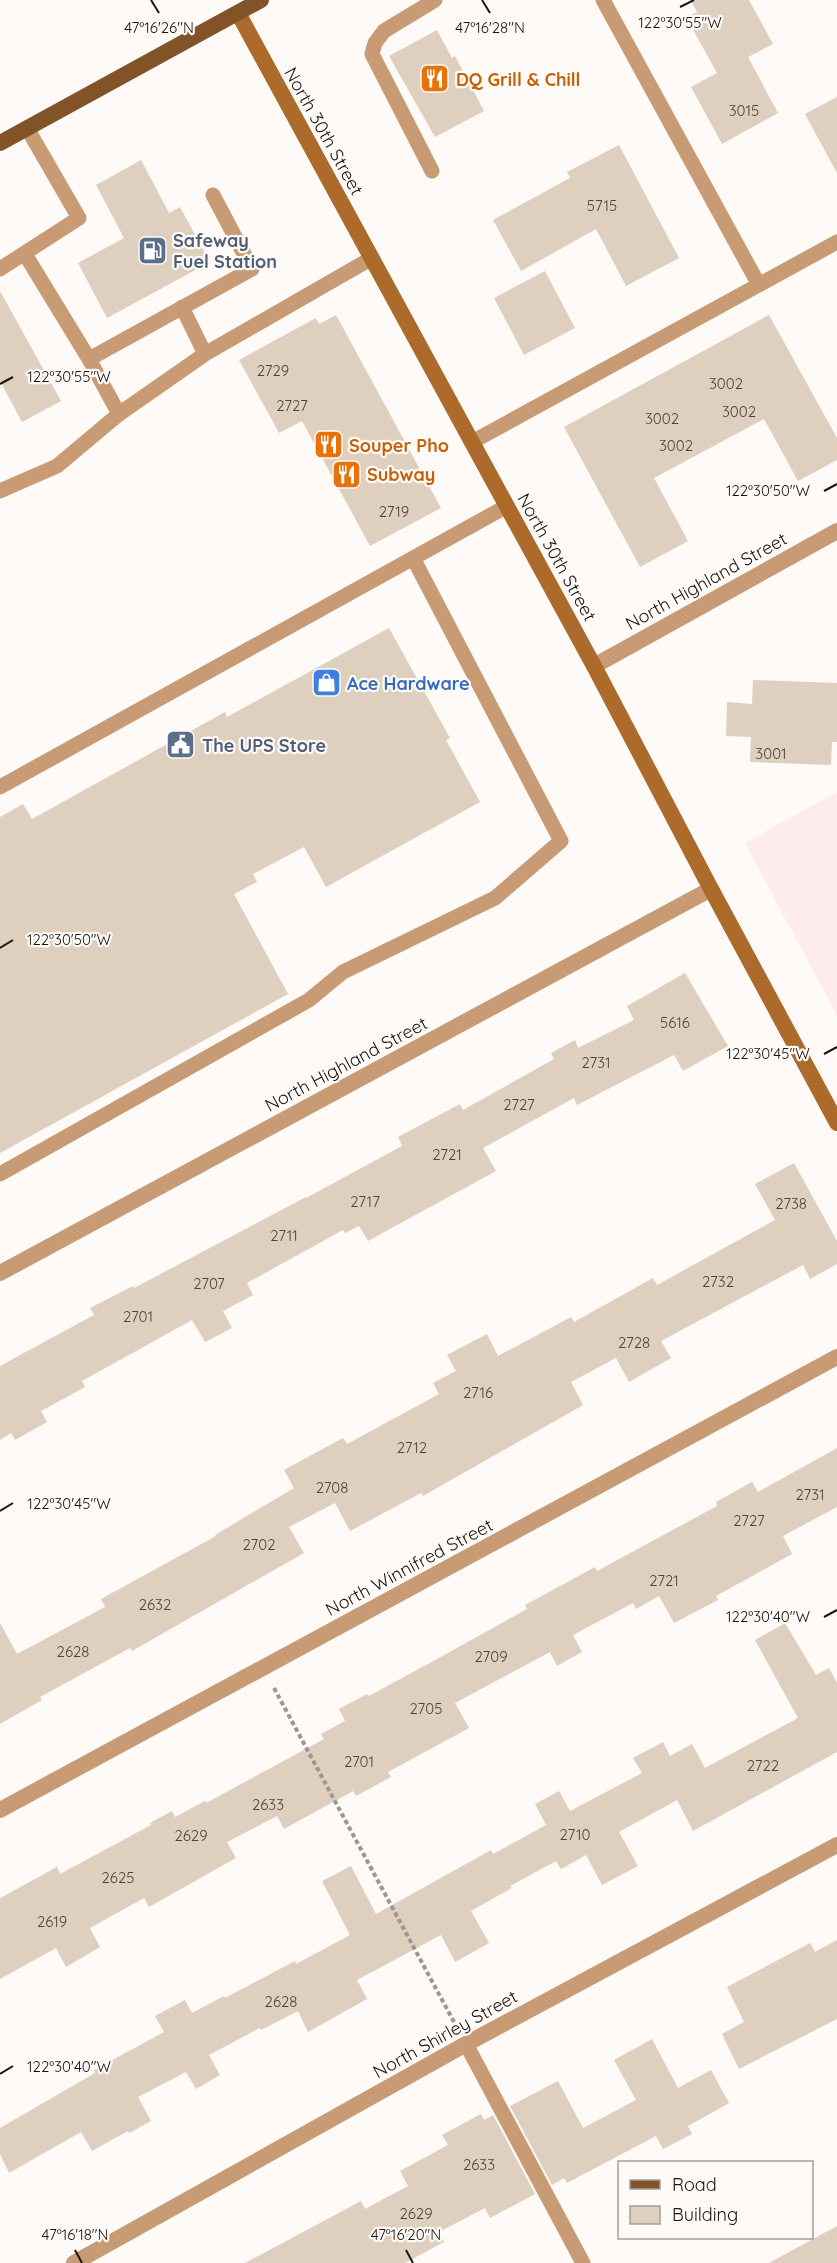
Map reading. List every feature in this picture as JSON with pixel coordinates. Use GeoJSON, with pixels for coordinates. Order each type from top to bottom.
{"type":"FeatureCollection","features":[{"type":"Feature","properties":{"kind":"main road"},"geometry":{"type":"LineString","coordinates":[[0,143],[261,0]]}},
{"type":"Feature","properties":{"kind":"main road","name":"North 30th Street"},"geometry":{"type":"LineString","coordinates":[[238,13],[594,666],[837,1123]]}},
{"type":"Feature","properties":{"kind":"street","name":"North Highland Street"},"geometry":{"type":"LineString","coordinates":[[594,666],[837,531]]}},
{"type":"Feature","properties":{"kind":"street","name":"North Highland Street"},"geometry":{"type":"LineString","coordinates":[[0,1273],[711,889]]}},
{"type":"Feature","properties":{"kind":"street","name":"North Winnifred Street"},"geometry":{"type":"LineString","coordinates":[[0,1810],[837,1358]]}},
{"type":"Feature","properties":{"kind":"street","name":"North Shirley Street"},"geometry":{"type":"LineString","coordinates":[[74,2263],[466,2044],[837,1845]]}},
{"type":"Feature","properties":{"kind":"lane"},"geometry":{"type":"LineString","coordinates":[[432,171],[372,54],[375,43],[384,31],[435,0]]}},
{"type":"Feature","properties":{"kind":"lane"},"geometry":{"type":"LineString","coordinates":[[603,0],[759,285]]}},
{"type":"Feature","properties":{"kind":"lane"},"geometry":{"type":"LineString","coordinates":[[0,269],[79,218],[27,128]]}},
{"type":"Feature","properties":{"kind":"lane"},"geometry":{"type":"LineString","coordinates":[[89,359],[252,269],[213,195]]}},
{"type":"Feature","properties":{"kind":"lane"},"geometry":{"type":"LineString","coordinates":[[472,442],[837,242]]}},
{"type":"Feature","properties":{"kind":"lane"},"geometry":{"type":"LineString","coordinates":[[25,254],[89,359],[119,414]]}},
{"type":"Feature","properties":{"kind":"lane"},"geometry":{"type":"LineString","coordinates":[[0,491],[57,466],[119,414],[205,354],[372,258]]}},
{"type":"Feature","properties":{"kind":"lane"},"geometry":{"type":"LineString","coordinates":[[182,308],[205,354]]}},
{"type":"Feature","properties":{"kind":"lane"},"geometry":{"type":"LineString","coordinates":[[0,787],[507,506]]}},
{"type":"Feature","properties":{"kind":"lane"},"geometry":{"type":"LineString","coordinates":[[0,1174],[309,1000],[343,972],[495,898],[561,841],[413,558]]}},
{"type":"Feature","properties":{"kind":"lane"},"geometry":{"type":"LineString","coordinates":[[466,2044],[583,2263]]}},
{"type":"Feature","properties":{"kind":"path"},"geometry":{"type":"LineString","coordinates":[[263,1668],[466,2044]]}},
{"type":"Feature","properties":{"kind":"shaded area"},"geometry":{"type":"Polygon","coordinates":[[[837,792],[837,1015],[745,843],[837,792]]]}},
{"type":"Feature","properties":{"kind":"building"},"geometry":{"type":"Polygon","coordinates":[[[691,0],[749,0],[773,44],[748,57],[778,113],[722,144],[691,87],[717,73],[686,17],[697,12],[691,0]]]}},
{"type":"Feature","properties":{"kind":"building","name":"DQ Grill & Chill"},"geometry":{"type":"Polygon","coordinates":[[[437,30],[452,58],[455,56],[484,111],[435,137],[389,56],[437,30]]]}},
{"type":"Feature","properties":{"kind":"building"},"geometry":{"type":"Polygon","coordinates":[[[837,97],[837,173],[805,114],[837,97]]]}},
{"type":"Feature","properties":{"kind":"building"},"geometry":{"type":"Polygon","coordinates":[[[619,145],[679,258],[626,286],[596,229],[521,271],[493,220],[570,178],[567,172],[619,145]]]}},
{"type":"Feature","properties":{"kind":"building","name":"Safeway Fuel Station"},"geometry":{"type":"Polygon","coordinates":[[[141,160],[169,213],[180,207],[210,262],[107,318],[78,263],[124,238],[96,185],[141,160]]]}},
{"type":"Feature","properties":{"kind":"building"},"geometry":{"type":"Polygon","coordinates":[[[545,271],[575,328],[524,355],[494,298],[545,271]]]}},
{"type":"Feature","properties":{"kind":"building"},"geometry":{"type":"Polygon","coordinates":[[[0,291],[61,401],[22,422],[0,381],[0,291]]]}},
{"type":"Feature","properties":{"kind":"building"},"geometry":{"type":"Polygon","coordinates":[[[336,315],[441,508],[370,546],[302,421],[279,433],[239,360],[316,318],[319,324],[336,315]]]}},
{"type":"Feature","properties":{"kind":"building"},"geometry":{"type":"Polygon","coordinates":[[[769,315],[837,438],[837,460],[798,481],[764,419],[654,478],[688,541],[640,567],[564,427],[769,315]]]}},
{"type":"Feature","properties":{"kind":"building"},"geometry":{"type":"Polygon","coordinates":[[[389,628],[450,738],[446,740],[480,802],[326,887],[304,847],[253,874],[257,882],[234,894],[288,994],[0,1153],[0,817],[23,804],[32,819],[225,712],[227,717],[389,628]]]}},
{"type":"Feature","properties":{"kind":"building"},"geometry":{"type":"Polygon","coordinates":[[[753,680],[837,683],[837,742],[832,742],[831,765],[750,762],[751,737],[726,736],[727,702],[752,704],[753,680]]]}},
{"type":"Feature","properties":{"kind":"building"},"geometry":{"type":"Polygon","coordinates":[[[685,973],[728,1046],[683,1071],[674,1055],[577,1105],[574,1098],[483,1148],[496,1171],[368,1241],[359,1226],[345,1233],[343,1230],[247,1283],[253,1295],[223,1311],[232,1328],[205,1342],[192,1320],[82,1381],[85,1387],[41,1411],[47,1422],[15,1440],[11,1433],[0,1440],[0,1366],[94,1315],[90,1308],[133,1286],[134,1288],[402,1146],[398,1137],[460,1104],[463,1110],[554,1059],[551,1053],[575,1040],[578,1048],[634,1020],[627,1006],[685,973]]]}},
{"type":"Feature","properties":{"kind":"building"},"geometry":{"type":"Polygon","coordinates":[[[794,1163],[837,1241],[837,1264],[810,1279],[803,1265],[661,1341],[671,1358],[629,1382],[616,1358],[571,1382],[583,1405],[423,1496],[421,1493],[350,1531],[335,1503],[289,1527],[304,1553],[132,1651],[130,1648],[40,1697],[42,1700],[0,1724],[0,1623],[17,1654],[105,1607],[101,1599],[216,1536],[294,1488],[284,1470],[343,1438],[347,1444],[439,1394],[433,1383],[456,1371],[447,1355],[487,1334],[498,1356],[571,1317],[574,1322],[653,1278],[657,1285],[775,1220],[755,1184],[794,1163]]]}},
{"type":"Feature","properties":{"kind":"building"},"geometry":{"type":"Polygon","coordinates":[[[837,1448],[837,1507],[783,1536],[792,1554],[716,1596],[718,1600],[674,1623],[659,1596],[636,1609],[633,1603],[573,1635],[582,1652],[557,1666],[550,1652],[455,1703],[469,1728],[388,1772],[391,1777],[356,1796],[353,1791],[284,1829],[277,1816],[227,1842],[236,1858],[149,1907],[144,1898],[90,1928],[100,1947],[66,1967],[56,1948],[0,1979],[0,1898],[57,1867],[60,1874],[151,1825],[150,1823],[172,1811],[175,1817],[205,1801],[206,1803],[324,1739],[321,1734],[345,1721],[339,1709],[367,1694],[369,1696],[446,1654],[527,1609],[525,1605],[595,1567],[597,1571],[717,1506],[716,1502],[752,1482],[758,1492],[837,1448]]]}},
{"type":"Feature","properties":{"kind":"building"},"geometry":{"type":"Polygon","coordinates":[[[785,1623],[816,1675],[829,1668],[837,1683],[837,1752],[693,1831],[677,1800],[619,1832],[638,1866],[602,1885],[586,1855],[561,1869],[556,1861],[471,1911],[489,1943],[455,1962],[441,1935],[357,1980],[367,1999],[308,2032],[298,2011],[209,2055],[220,2075],[196,2089],[186,2072],[138,2097],[151,2121],[92,2151],[81,2132],[9,2173],[0,2154],[0,2128],[95,2073],[94,2070],[164,2032],[155,2016],[185,2000],[192,2013],[295,1961],[296,1964],[350,1935],[322,1881],[351,1866],[376,1914],[491,1850],[493,1854],[546,1825],[535,1804],[559,1791],[570,1811],[642,1773],[633,1758],[663,1742],[670,1756],[692,1744],[705,1768],[798,1718],[755,1640],[785,1623]]]}},
{"type":"Feature","properties":{"kind":"building"},"geometry":{"type":"Polygon","coordinates":[[[837,1940],[837,2019],[739,2069],[722,2034],[744,2022],[727,1987],[810,1943],[815,1952],[837,1940]]]}},
{"type":"Feature","properties":{"kind":"building"},"geometry":{"type":"Polygon","coordinates":[[[652,2039],[678,2088],[711,2070],[729,2103],[688,2126],[692,2134],[663,2149],[656,2136],[567,2183],[564,2178],[552,2185],[510,2106],[558,2081],[583,2128],[636,2100],[614,2060],[652,2039]]]}},
{"type":"Feature","properties":{"kind":"building"},"geometry":{"type":"Polygon","coordinates":[[[481,2114],[484,2120],[493,2115],[535,2194],[490,2218],[485,2208],[439,2232],[444,2242],[405,2263],[245,2263],[361,2201],[365,2209],[408,2186],[400,2171],[448,2145],[442,2135],[481,2114]]]}},
{"type":"Feature","properties":{"kind":"building"},"geometry":{"type":"Polygon","coordinates":[[[837,2226],[837,2263],[769,2263],[837,2226]]]}},
{"type":"Feature","properties":{"kind":"place","name":"DQ Grill & Chill"},"geometry":{"type":"Point","coordinates":[435,79]}},
{"type":"Feature","properties":{"kind":"place","name":"Safeway Fuel Station"},"geometry":{"type":"Point","coordinates":[152,250]}},
{"type":"Feature","properties":{"kind":"place","name":"Souper Pho"},"geometry":{"type":"Point","coordinates":[328,445]}},
{"type":"Feature","properties":{"kind":"place","name":"Subway"},"geometry":{"type":"Point","coordinates":[346,474]}},
{"type":"Feature","properties":{"kind":"place","name":"Ace Hardware"},"geometry":{"type":"Point","coordinates":[326,683]}},
{"type":"Feature","properties":{"kind":"place","name":"The UPS Store"},"geometry":{"type":"Point","coordinates":[181,745]}}]}
